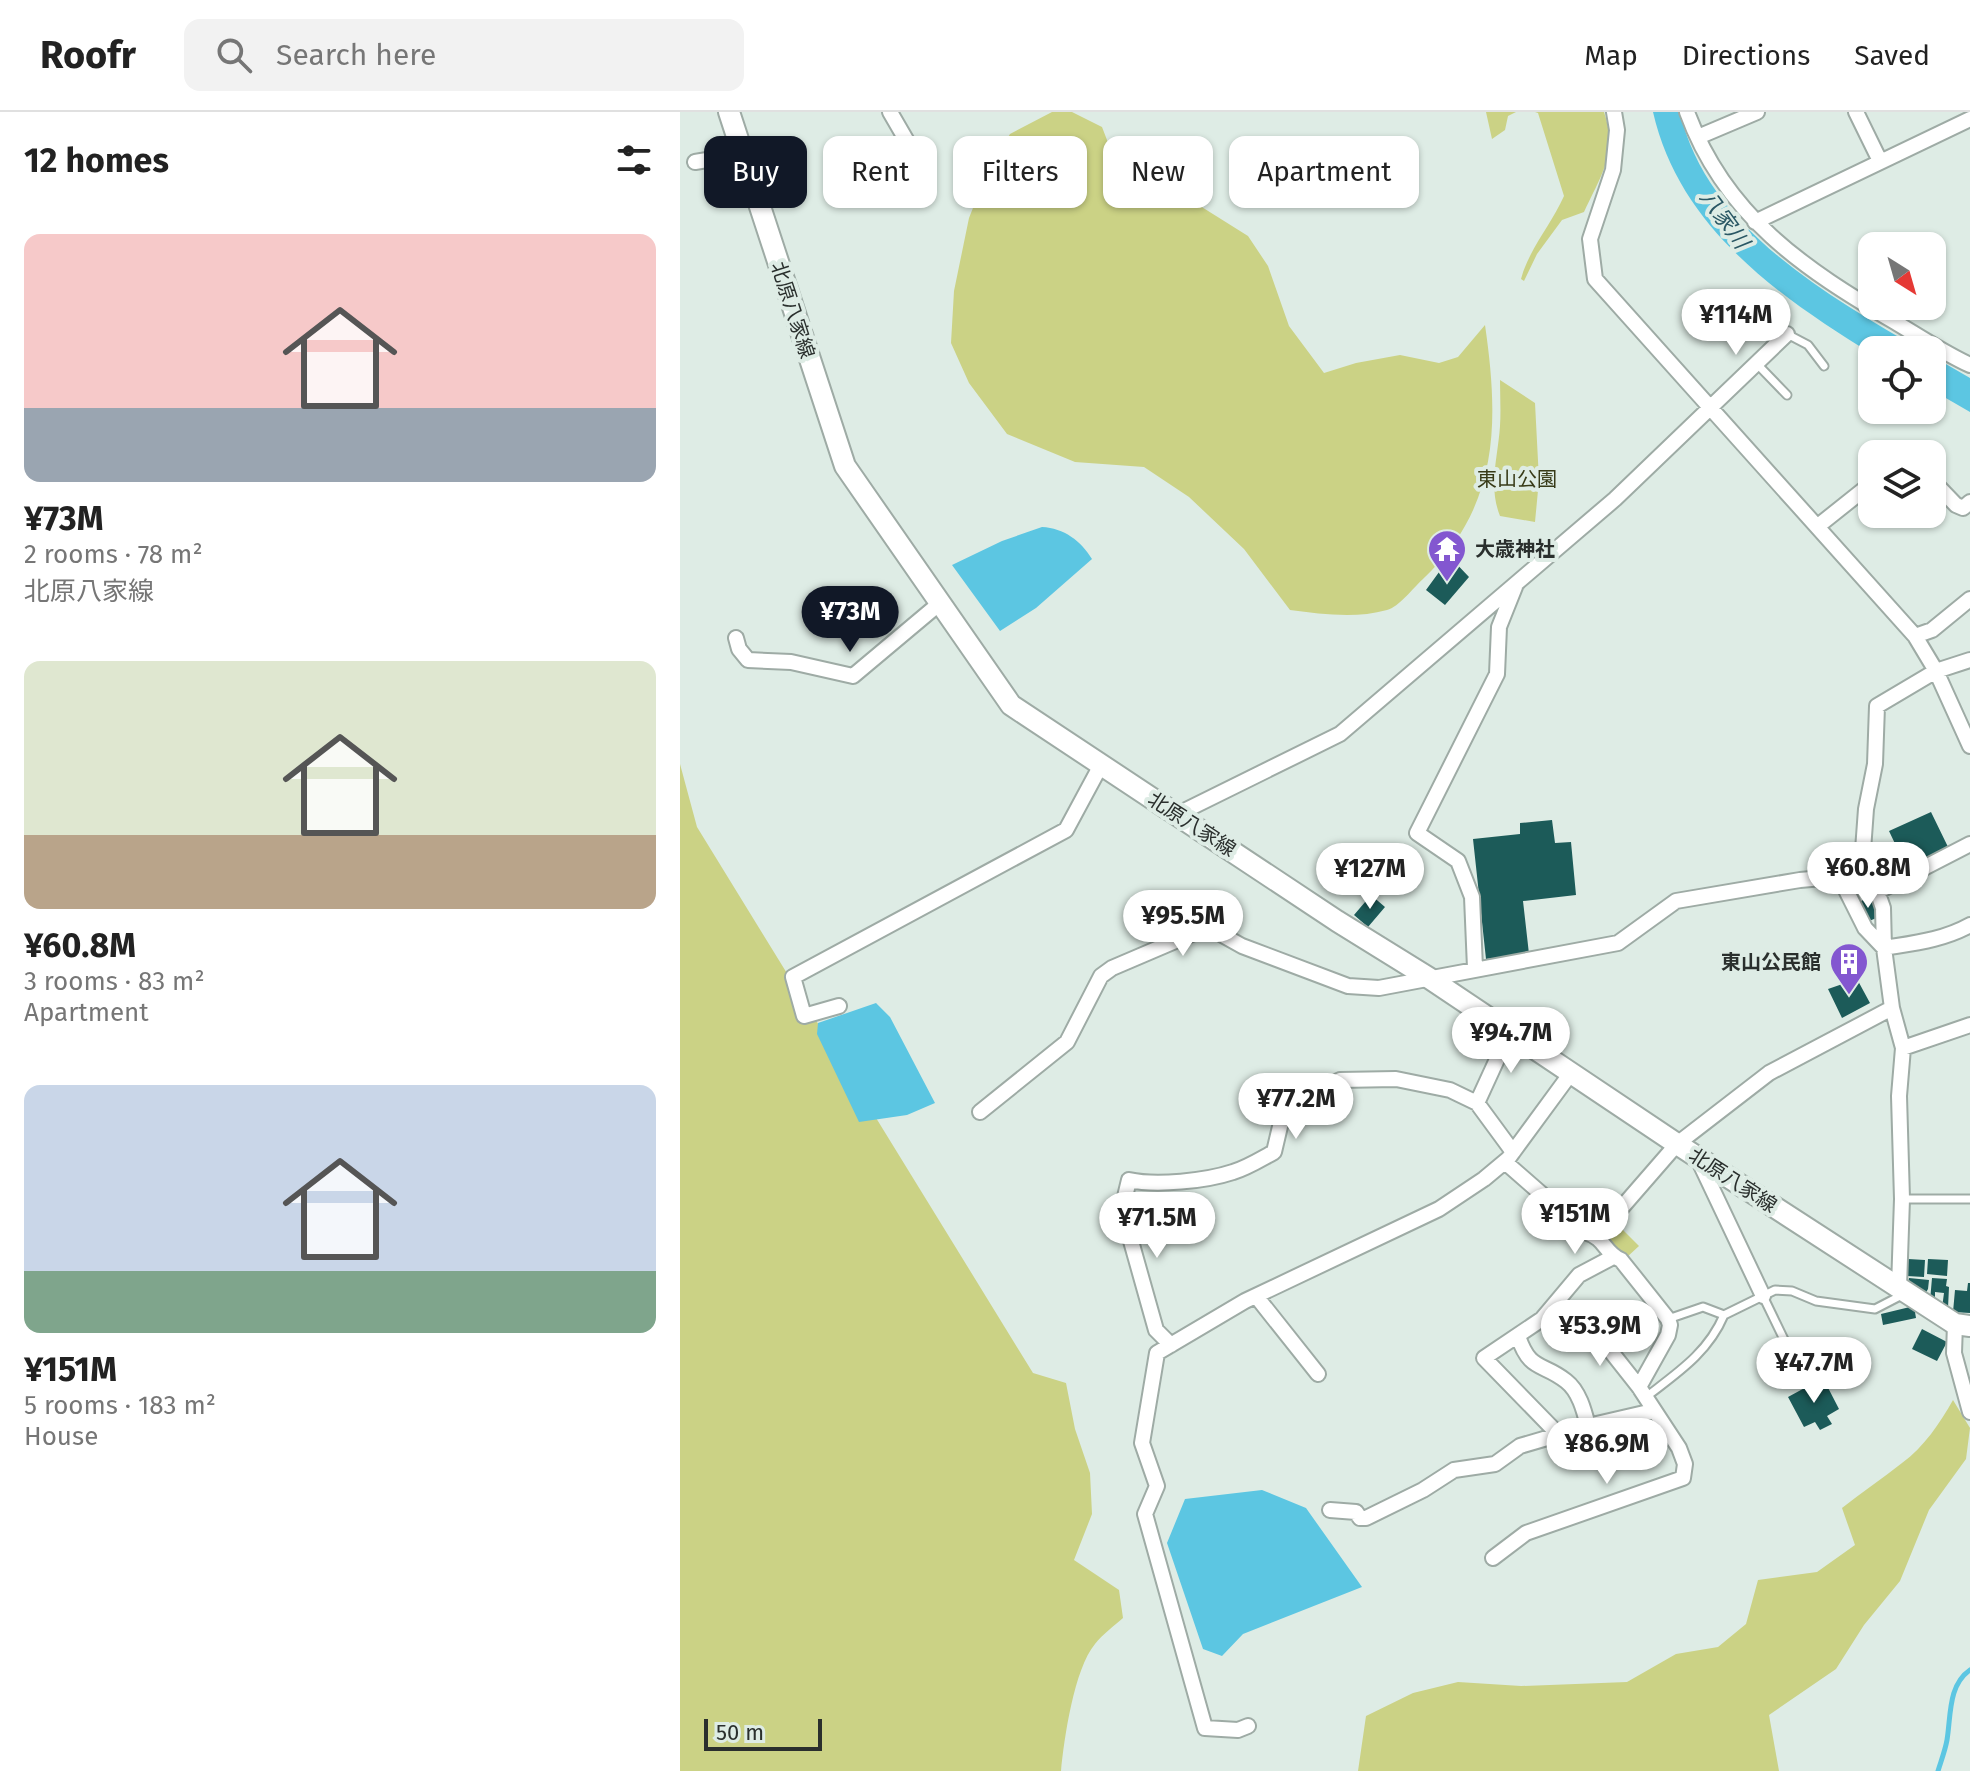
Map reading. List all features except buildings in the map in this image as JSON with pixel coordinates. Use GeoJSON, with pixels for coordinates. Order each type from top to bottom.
{"type":"FeatureCollection","features":[{"type":"Feature","properties":{"kind":"main road","name":"北原八家線"},"geometry":{"type":"LineString","coordinates":[[729,112],[737,136]]}},
{"type":"Feature","properties":{"kind":"main road","name":"北原八家線"},"geometry":{"type":"LineString","coordinates":[[761,208],[845,466],[1011,705],[1337,921],[1510,1031],[1677,1144],[1963,1325]]}},
{"type":"Feature","properties":{"kind":"street"},"geometry":{"type":"LineString","coordinates":[[890,112],[904,136]]}},
{"type":"Feature","properties":{"kind":"street"},"geometry":{"type":"LineString","coordinates":[[1614,112],[1617,130],[1613,170],[1590,239],[1595,279],[1915,636],[1936,671],[1970,746]]}},
{"type":"Feature","properties":{"kind":"street"},"geometry":{"type":"LineString","coordinates":[[1687,112],[1718,177],[1755,222],[1800,263],[1871,309],[1970,365]]}},
{"type":"Feature","properties":{"kind":"street"},"geometry":{"type":"LineString","coordinates":[[1698,137],[1757,112]]}},
{"type":"Feature","properties":{"kind":"street"},"geometry":{"type":"LineString","coordinates":[[1856,112],[1880,161]]}},
{"type":"Feature","properties":{"kind":"street"},"geometry":{"type":"LineString","coordinates":[[1755,222],[1970,119]]}},
{"type":"Feature","properties":{"kind":"street"},"geometry":{"type":"LineString","coordinates":[[695,162],[704,160]]}},
{"type":"Feature","properties":{"kind":"street"},"geometry":{"type":"LineString","coordinates":[[1178,814],[1340,734],[1615,499],[1787,334]]}},
{"type":"Feature","properties":{"kind":"street"},"geometry":{"type":"LineString","coordinates":[[1818,526],[1858,494]]}},
{"type":"Feature","properties":{"kind":"street"},"geometry":{"type":"LineString","coordinates":[[1946,495],[1963,508],[1970,502]]}},
{"type":"Feature","properties":{"kind":"street"},"geometry":{"type":"LineString","coordinates":[[1475,968],[1472,897],[1458,861],[1417,833],[1497,674],[1499,627],[1517,583]]}},
{"type":"Feature","properties":{"kind":"street"},"geometry":{"type":"LineString","coordinates":[[1915,636],[1932,630],[1970,599]]}},
{"type":"Feature","properties":{"kind":"street"},"geometry":{"type":"LineString","coordinates":[[736,638],[739,649],[748,660],[791,662],[853,676],[940,603]]}},
{"type":"Feature","properties":{"kind":"street"},"geometry":{"type":"LineString","coordinates":[[1903,1289],[1899,1096],[1903,1048],[1892,1008],[1884,948],[1883,908],[1863,850],[1866,809],[1875,764],[1877,706],[1936,671],[1970,660]]}},
{"type":"Feature","properties":{"kind":"street"},"geometry":{"type":"LineString","coordinates":[[839,1006],[804,1016],[793,977],[1066,830],[1101,765]]}},
{"type":"Feature","properties":{"kind":"street"},"geometry":{"type":"LineString","coordinates":[[1879,891],[1970,844]]}},
{"type":"Feature","properties":{"kind":"street"},"geometry":{"type":"LineString","coordinates":[[980,1112],[1067,1042],[1101,976],[1112,968],[1208,927],[1242,946],[1348,986],[1379,988],[1618,943],[1676,901],[1839,876],[1867,866]]}},
{"type":"Feature","properties":{"kind":"street"},"geometry":{"type":"LineString","coordinates":[[1839,876],[1865,928],[1884,948]]}},
{"type":"Feature","properties":{"kind":"street"},"geometry":{"type":"LineString","coordinates":[[1884,948],[1933,940],[1970,925]]}},
{"type":"Feature","properties":{"kind":"street"},"geometry":{"type":"LineString","coordinates":[[1597,1236],[1677,1144],[1769,1073],[1892,1008]]}},
{"type":"Feature","properties":{"kind":"street"},"geometry":{"type":"LineString","coordinates":[[1903,1048],[1970,1025]]}},
{"type":"Feature","properties":{"kind":"street"},"geometry":{"type":"LineString","coordinates":[[1477,1103],[1510,1031]]}},
{"type":"Feature","properties":{"kind":"street"},"geometry":{"type":"LineString","coordinates":[[1248,1726],[1238,1730],[1205,1728],[1145,1514],[1157,1486],[1142,1443],[1157,1353],[1256,1296],[1439,1209],[1509,1157],[1571,1073]]}},
{"type":"Feature","properties":{"kind":"street"},"geometry":{"type":"LineString","coordinates":[[1171,1345],[1156,1330],[1122,1209],[1129,1180],[1177,1181],[1233,1172],[1274,1152],[1282,1118],[1309,1095],[1340,1080],[1396,1079],[1450,1090],[1477,1103],[1509,1157],[1585,1232],[1597,1236],[1613,1257],[1621,1260],[1668,1319],[1668,1335],[1642,1392]]}},
{"type":"Feature","properties":{"kind":"street"},"geometry":{"type":"LineString","coordinates":[[1697,1157],[1763,1296]]}},
{"type":"Feature","properties":{"kind":"street"},"geometry":{"type":"LineString","coordinates":[[1558,1434],[1484,1358],[1542,1319],[1579,1275],[1613,1257]]}},
{"type":"Feature","properties":{"kind":"street"},"geometry":{"type":"LineString","coordinates":[[1256,1296],[1318,1374]]}},
{"type":"Feature","properties":{"kind":"street"},"geometry":{"type":"LineString","coordinates":[[1493,1558],[1526,1533],[1683,1478],[1685,1464],[1679,1448],[1642,1392],[1590,1325]]}},
{"type":"Feature","properties":{"kind":"street"},"geometry":{"type":"LineString","coordinates":[[1963,1325],[1953,1336],[1954,1353],[1970,1412]]}},
{"type":"Feature","properties":{"kind":"street"},"geometry":{"type":"LineString","coordinates":[[1518,1336],[1527,1358],[1568,1382],[1583,1408],[1588,1426]]}},
{"type":"Feature","properties":{"kind":"street"},"geometry":{"type":"LineString","coordinates":[[1330,1510],[1356,1512],[1360,1518],[1366,1518],[1423,1490],[1454,1470],[1495,1464],[1520,1446],[1653,1411]]}},
{"type":"Feature","properties":{"kind":"lane"},"geometry":{"type":"LineString","coordinates":[[1787,334],[1808,345],[1824,366]]}},
{"type":"Feature","properties":{"kind":"lane"},"geometry":{"type":"LineString","coordinates":[[1757,364],[1787,395]]}},
{"type":"Feature","properties":{"kind":"lane"},"geometry":{"type":"LineString","coordinates":[[1902,1199],[1970,1199]]}},
{"type":"Feature","properties":{"kind":"lane"},"geometry":{"type":"LineString","coordinates":[[1642,1392],[1698,1356],[1708,1346],[1724,1315],[1775,1290],[1792,1291],[1816,1301],[1875,1309],[1903,1289]]}},
{"type":"Feature","properties":{"kind":"lane"},"geometry":{"type":"LineString","coordinates":[[1763,1296],[1805,1383]]}},
{"type":"Feature","properties":{"kind":"lane"},"geometry":{"type":"LineString","coordinates":[[1668,1319],[1703,1307],[1724,1315]]}},
{"type":"Feature","properties":{"kind":"green space"},"geometry":{"type":"Polygon","coordinates":[[[1052,112],[1072,112],[1102,127],[1105,136],[1103,136],[1103,208],[1203,208],[1248,236],[1268,266],[1289,326],[1324,373],[1400,355],[1439,363],[1458,357],[1485,325],[1490,361],[1492,429],[1480,492],[1467,522],[1448,551],[1406,597],[1387,610],[1375,613],[1351,615],[1290,610],[1244,549],[1189,497],[1144,467],[1075,462],[1007,434],[969,383],[951,343],[954,291],[969,218],[973,208],[1087,208],[1087,136],[1010,134],[1052,112]]]}},
{"type":"Feature","properties":{"kind":"green space"},"geometry":{"type":"Polygon","coordinates":[[[1486,112],[1516,112],[1508,116],[1505,130],[1492,139],[1486,112]]]}},
{"type":"Feature","properties":{"kind":"green space"},"geometry":{"type":"Polygon","coordinates":[[[1535,112],[1604,112],[1609,140],[1606,164],[1584,212],[1562,220],[1537,254],[1524,281],[1521,279],[1529,257],[1564,196],[1538,113],[1535,112]]]}},
{"type":"Feature","properties":{"kind":"green space","name":"東山公園"},"geometry":{"type":"Polygon","coordinates":[[[1500,380],[1535,403],[1539,480],[1535,522],[1500,516],[1496,505],[1494,483],[1500,426],[1500,380]]]}},
{"type":"Feature","properties":{"kind":"green space"},"geometry":{"type":"Polygon","coordinates":[[[680,764],[697,827],[1033,1373],[1066,1383],[1075,1429],[1090,1473],[1092,1514],[1074,1560],[1119,1590],[1123,1618],[1095,1644],[1081,1670],[1068,1723],[1061,1771],[680,1771],[680,764]]]}},
{"type":"Feature","properties":{"kind":"green space"},"geometry":{"type":"Polygon","coordinates":[[[1610,1227],[1621,1228],[1639,1246],[1626,1258],[1605,1240],[1610,1227]]]}},
{"type":"Feature","properties":{"kind":"green space"},"geometry":{"type":"Polygon","coordinates":[[[1953,1400],[1970,1428],[1966,1459],[1929,1510],[1900,1581],[1864,1625],[1836,1669],[1769,1715],[1779,1771],[1358,1771],[1366,1716],[1413,1693],[1458,1682],[1521,1686],[1627,1682],[1676,1654],[1718,1647],[1746,1624],[1758,1580],[1817,1572],[1855,1545],[1842,1508],[1917,1450],[1953,1400]]]}},
{"type":"Feature","properties":{"kind":"water","name":"八家川"},"geometry":{"type":"Polygon","coordinates":[[[1653,112],[1680,112],[1694,153],[1715,190],[1743,223],[1775,254],[1858,313],[1858,320],[1871,320],[1897,336],[1858,336],[1858,345],[1768,282],[1709,224],[1685,190],[1666,153],[1653,112]]]}},
{"type":"Feature","properties":{"kind":"water"},"geometry":{"type":"Polygon","coordinates":[[[1946,364],[1970,378],[1970,412],[1946,398],[1946,364]]]}},
{"type":"Feature","properties":{"kind":"water"},"geometry":{"type":"Polygon","coordinates":[[[1042,527],[1071,537],[1092,559],[1036,608],[1000,631],[952,565],[1002,541],[1042,527]]]}},
{"type":"Feature","properties":{"kind":"water"},"geometry":{"type":"Polygon","coordinates":[[[876,1003],[890,1017],[935,1103],[907,1115],[859,1122],[817,1034],[818,1023],[876,1003]]]}},
{"type":"Feature","properties":{"kind":"water"},"geometry":{"type":"Polygon","coordinates":[[[1262,1490],[1306,1508],[1362,1587],[1243,1634],[1222,1656],[1203,1649],[1167,1543],[1185,1499],[1262,1490]]]}},
{"type":"Feature","properties":{"kind":"waterway"},"geometry":{"type":"LineString","coordinates":[[1938,1771],[1947,1740],[1954,1692],[1970,1670]]}},
{"type":"Feature","properties":{"kind":"place","name":"大歳神社"},"geometry":{"type":"Point","coordinates":[1447,583]}},
{"type":"Feature","properties":{"kind":"place","name":"東山公民館"},"geometry":{"type":"Point","coordinates":[1849,996]}}]}
